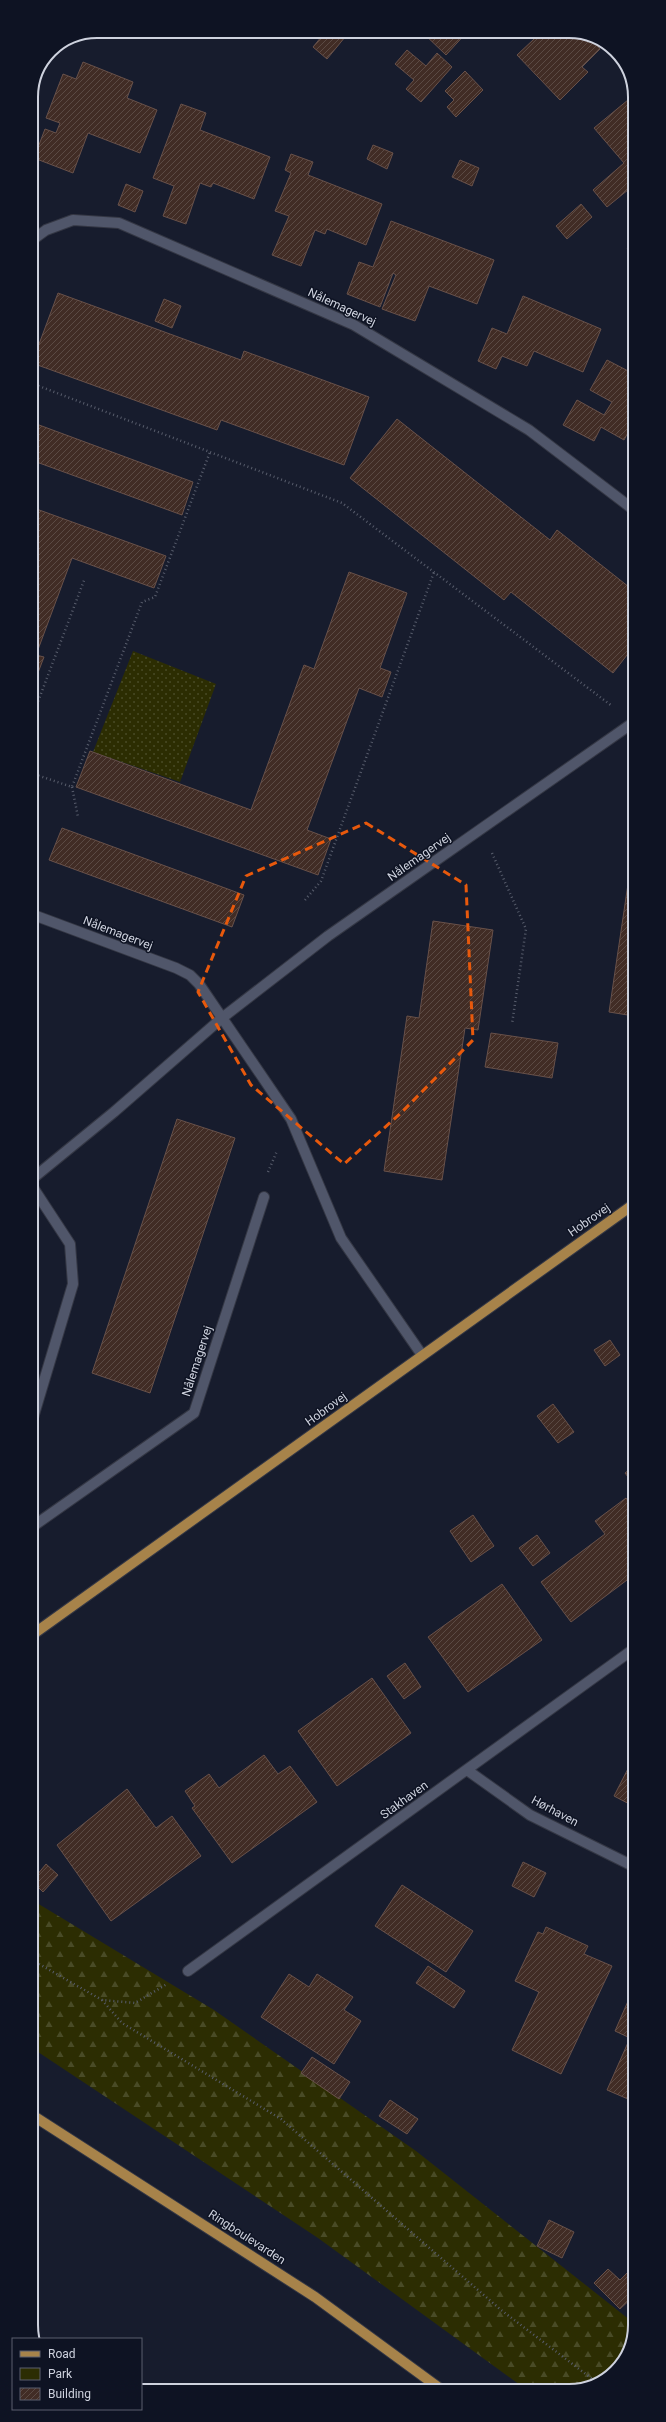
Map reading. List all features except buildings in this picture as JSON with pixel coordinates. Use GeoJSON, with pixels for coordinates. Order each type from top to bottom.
{"type":"FeatureCollection","features":[{"type":"Feature","properties":{"kind":"main road","name":"Hobrovej"},"geometry":{"type":"LineString","coordinates":[[38,1631],[628,1208]]}},
{"type":"Feature","properties":{"kind":"main road","name":"Ringboulevarden"},"geometry":{"type":"LineString","coordinates":[[38,2119],[315,2297],[434,2384]]}},
{"type":"Feature","properties":{"kind":"street","name":"Nålemagervej"},"geometry":{"type":"LineString","coordinates":[[38,236],[46,230],[73,220],[119,223],[354,325],[529,430],[628,505]]}},
{"type":"Feature","properties":{"kind":"street","name":"Nålemagervej"},"geometry":{"type":"LineString","coordinates":[[38,1174],[114,1112],[222,1018],[328,936],[628,726]]}},
{"type":"Feature","properties":{"kind":"street","name":"Nålemagervej"},"geometry":{"type":"LineString","coordinates":[[38,916],[176,968],[190,975],[199,984],[291,1119],[341,1238],[422,1355]]}},
{"type":"Feature","properties":{"kind":"street"},"geometry":{"type":"LineString","coordinates":[[38,1195],[70,1244],[74,1284],[38,1401]]}},
{"type":"Feature","properties":{"kind":"street","name":"Nålemagervej"},"geometry":{"type":"LineString","coordinates":[[38,1523],[194,1413],[264,1197]]}},
{"type":"Feature","properties":{"kind":"street","name":"Stakhaven"},"geometry":{"type":"LineString","coordinates":[[188,1971],[628,1653]]}},
{"type":"Feature","properties":{"kind":"street","name":"Hørhaven"},"geometry":{"type":"LineString","coordinates":[[467,1770],[530,1814],[628,1863]]}},
{"type":"Feature","properties":{"kind":"path"},"geometry":{"type":"LineString","coordinates":[[38,386],[342,503],[628,718]]}},
{"type":"Feature","properties":{"kind":"path"},"geometry":{"type":"LineString","coordinates":[[78,817],[72,787],[142,602],[155,597],[210,452]]}},
{"type":"Feature","properties":{"kind":"path"},"geometry":{"type":"LineString","coordinates":[[305,900],[321,880],[434,572]]}},
{"type":"Feature","properties":{"kind":"path"},"geometry":{"type":"LineString","coordinates":[[38,702],[85,578]]}},
{"type":"Feature","properties":{"kind":"path"},"geometry":{"type":"LineString","coordinates":[[38,775],[72,787]]}},
{"type":"Feature","properties":{"kind":"path"},"geometry":{"type":"LineString","coordinates":[[481,829],[526,929],[512,1024]]}},
{"type":"Feature","properties":{"kind":"path"},"geometry":{"type":"LineString","coordinates":[[264,1197],[269,1168],[291,1119]]}},
{"type":"Feature","properties":{"kind":"path"},"geometry":{"type":"LineString","coordinates":[[38,1963],[102,2000],[122,2023],[281,2119],[501,2310],[591,2379]]}},
{"type":"Feature","properties":{"kind":"path"},"geometry":{"type":"LineString","coordinates":[[102,2000],[135,2003],[188,1971]]}},
{"type":"Feature","properties":{"kind":"highlighted area"},"geometry":{"type":"Polygon","coordinates":[[[366,823],[466,885],[473,1040],[402,1112],[344,1164],[251,1085],[198,992],[246,876],[366,823]]]}},
{"type":"Feature","properties":{"kind":"green space"},"geometry":{"type":"Polygon","coordinates":[[[133,651],[216,684],[180,782],[93,752],[133,651]]]}},
{"type":"Feature","properties":{"kind":"green space"},"geometry":{"type":"Polygon","coordinates":[[[38,1904],[214,2010],[416,2151],[628,2318],[625,2344],[616,2361],[608,2369],[588,2381],[569,2384],[519,2384],[318,2238],[38,2052],[38,1904]]]}}]}
